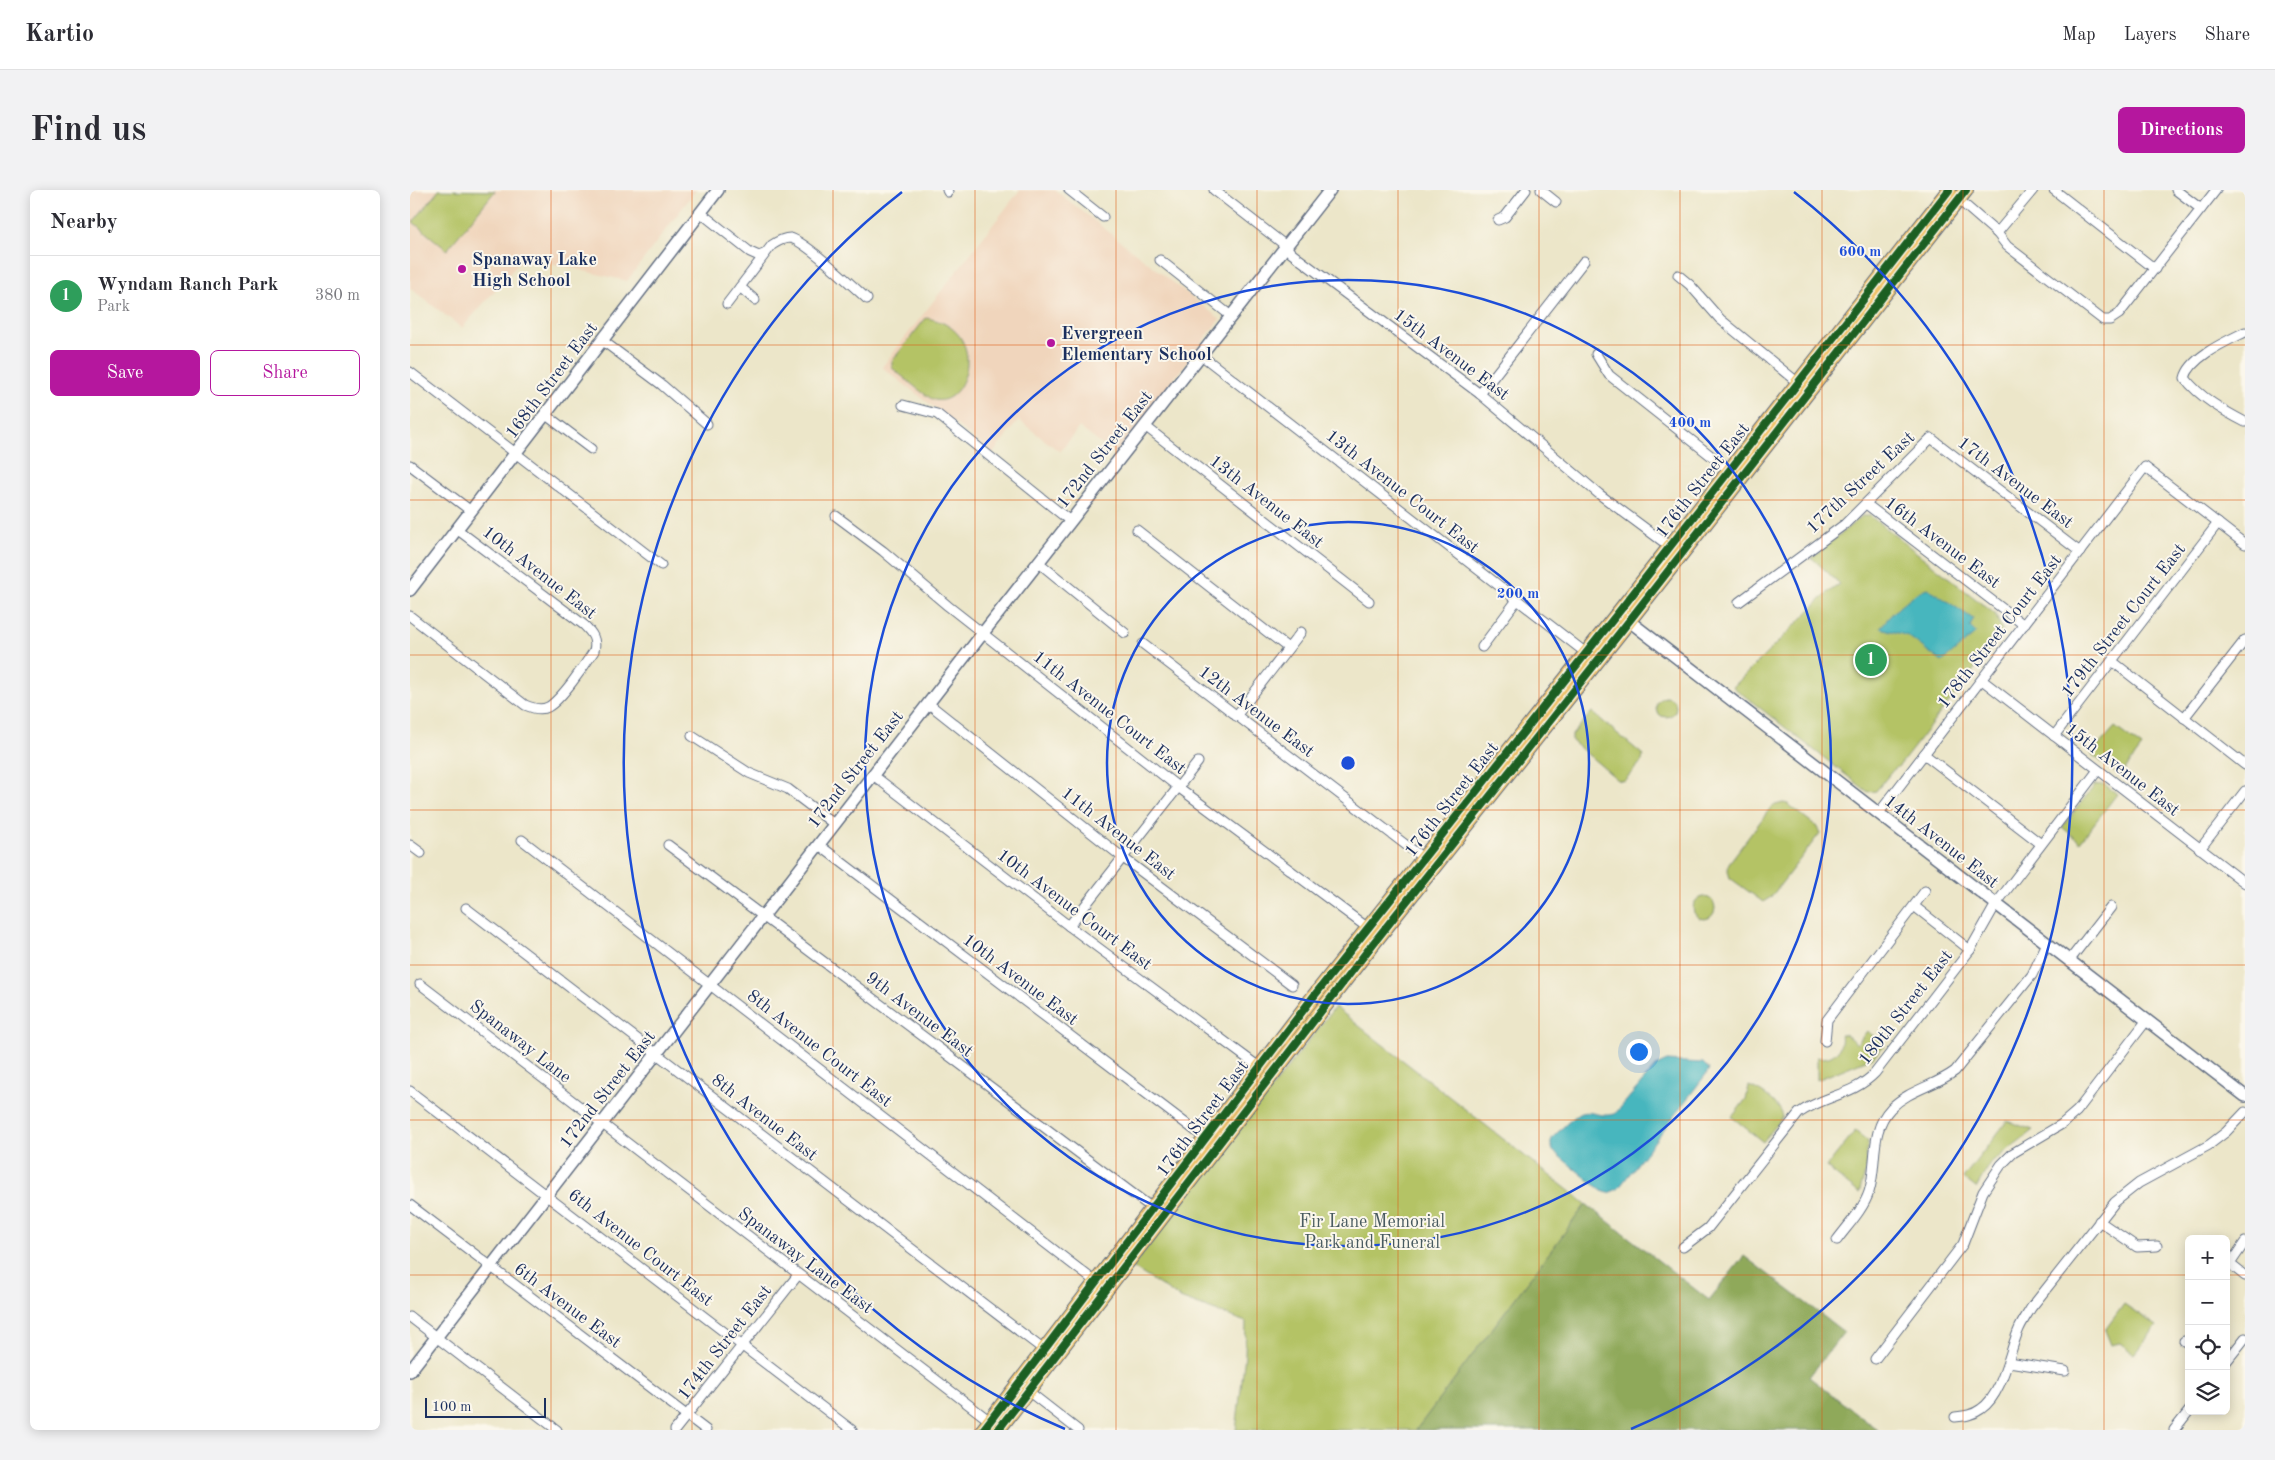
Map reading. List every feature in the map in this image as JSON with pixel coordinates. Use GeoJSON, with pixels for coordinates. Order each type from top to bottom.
{"type":"FeatureCollection","features":[{"type":"Feature","properties":{"kind":"main road","name":"176th Street East"},"geometry":{"type":"LineString","coordinates":[[990,1427],[1044,1350],[1097,1283],[1259,1067],[1586,653],[1624,617],[1670,546],[1729,470],[1772,427],[1797,382],[1934,210],[1958,192]]}},
{"type":"Feature","properties":{"kind":"main road","name":"176th Street East"},"geometry":{"type":"LineString","coordinates":[[990,1427],[1016,1407],[1028,1392],[1336,991],[1535,737],[1624,617],[1772,427],[1902,272],[1958,192]]}},
{"type":"Feature","properties":{"kind":"main road"},"geometry":{"type":"LineString","coordinates":[[1902,272],[1906,256],[1933,220],[1934,210]]}},
{"type":"Feature","properties":{"kind":"main road"},"geometry":{"type":"LineString","coordinates":[[1535,737],[1539,724],[1585,663],[1586,653]]}},
{"type":"Feature","properties":{"kind":"main road"},"geometry":{"type":"LineString","coordinates":[[1336,991],[1338,977],[1368,938],[1368,928]]}},
{"type":"Feature","properties":{"kind":"main road"},"geometry":{"type":"LineString","coordinates":[[1070,1337],[1070,1326],[1096,1291],[1097,1283]]}},
{"type":"Feature","properties":{"kind":"main road"},"geometry":{"type":"LineString","coordinates":[[1016,1407],[1018,1393],[1045,1359],[1044,1350]]}},
{"type":"Feature","properties":{"kind":"street","name":"168th Street East"},"geometry":{"type":"LineString","coordinates":[[410,590],[718,190]]}},
{"type":"Feature","properties":{"kind":"street"},"geometry":{"type":"LineString","coordinates":[[1069,190],[1103,216]]}},
{"type":"Feature","properties":{"kind":"street","name":"15th Avenue East"},"geometry":{"type":"LineString","coordinates":[[1214,190],[1286,246],[1291,253],[1480,394],[1599,494],[1670,546]]}},
{"type":"Feature","properties":{"kind":"street","name":"172nd Street East"},"geometry":{"type":"LineString","coordinates":[[410,1371],[1038,562],[1330,190]]}},
{"type":"Feature","properties":{"kind":"street"},"geometry":{"type":"LineString","coordinates":[[1498,220],[1505,217],[1526,190]]}},
{"type":"Feature","properties":{"kind":"street"},"geometry":{"type":"LineString","coordinates":[[1542,190],[1556,202]]}},
{"type":"Feature","properties":{"kind":"street"},"geometry":{"type":"LineString","coordinates":[[1998,233],[2033,190]]}},
{"type":"Feature","properties":{"kind":"street"},"geometry":{"type":"LineString","coordinates":[[2054,190],[2154,270]]}},
{"type":"Feature","properties":{"kind":"street"},"geometry":{"type":"LineString","coordinates":[[2176,190],[2201,209]]}},
{"type":"Feature","properties":{"kind":"street"},"geometry":{"type":"LineString","coordinates":[[1958,192],[1998,233],[2007,246],[2100,318],[2110,320],[2119,314],[2216,190]]}},
{"type":"Feature","properties":{"kind":"street"},"geometry":{"type":"LineString","coordinates":[[700,213],[750,252],[759,256],[764,254]]}},
{"type":"Feature","properties":{"kind":"street"},"geometry":{"type":"LineString","coordinates":[[727,304],[764,254],[778,241],[790,238],[796,240],[867,298]]}},
{"type":"Feature","properties":{"kind":"street"},"geometry":{"type":"LineString","coordinates":[[1160,260],[1231,316]]}},
{"type":"Feature","properties":{"kind":"street"},"geometry":{"type":"LineString","coordinates":[[1480,394],[1584,261]]}},
{"type":"Feature","properties":{"kind":"street"},"geometry":{"type":"LineString","coordinates":[[1678,275],[1690,285],[1720,319],[1797,382]]}},
{"type":"Feature","properties":{"kind":"street"},"geometry":{"type":"LineString","coordinates":[[740,287],[755,300]]}},
{"type":"Feature","properties":{"kind":"street"},"geometry":{"type":"LineString","coordinates":[[2245,332],[2205,354],[2186,372],[2185,378],[2228,414],[2245,422]]}},
{"type":"Feature","properties":{"kind":"street"},"geometry":{"type":"LineString","coordinates":[[603,340],[707,424]]}},
{"type":"Feature","properties":{"kind":"street"},"geometry":{"type":"LineString","coordinates":[[1596,354],[1609,375],[1729,470]]}},
{"type":"Feature","properties":{"kind":"street","name":"13th Avenue Court East"},"geometry":{"type":"LineString","coordinates":[[1201,355],[1586,653]]}},
{"type":"Feature","properties":{"kind":"street"},"geometry":{"type":"LineString","coordinates":[[410,372],[661,565]]}},
{"type":"Feature","properties":{"kind":"street"},"geometry":{"type":"LineString","coordinates":[[903,405],[937,414],[1070,521]]}},
{"type":"Feature","properties":{"kind":"street"},"geometry":{"type":"LineString","coordinates":[[546,415],[591,449]]}},
{"type":"Feature","properties":{"kind":"street","name":"13th Avenue East"},"geometry":{"type":"LineString","coordinates":[[1145,426],[1369,600]]}},
{"type":"Feature","properties":{"kind":"street","name":"177th Street East"},"geometry":{"type":"LineString","coordinates":[[1738,602],[1834,534],[1931,438]]}},
{"type":"Feature","properties":{"kind":"street","name":"17th Avenue East"},"geometry":{"type":"LineString","coordinates":[[1931,438],[2080,552]]}},
{"type":"Feature","properties":{"kind":"street","name":"10th Avenue East"},"geometry":{"type":"LineString","coordinates":[[410,465],[471,511]]}},
{"type":"Feature","properties":{"kind":"street","name":"178th Street Court East"},"geometry":{"type":"LineString","coordinates":[[1878,814],[2145,467],[2218,523]]}},
{"type":"Feature","properties":{"kind":"street","name":"16th Avenue East"},"geometry":{"type":"LineString","coordinates":[[1866,504],[2024,625]]}},
{"type":"Feature","properties":{"kind":"street","name":"11th Avenue Court East"},"geometry":{"type":"LineString","coordinates":[[836,516],[883,551],[983,633],[1178,787],[1368,928]]}},
{"type":"Feature","properties":{"kind":"street"},"geometry":{"type":"LineString","coordinates":[[2218,523],[2245,544]]}},
{"type":"Feature","properties":{"kind":"street","name":"179th Street Court East"},"geometry":{"type":"LineString","coordinates":[[2054,736],[2218,523]]}},
{"type":"Feature","properties":{"kind":"street","name":"10th Avenue East"},"geometry":{"type":"LineString","coordinates":[[410,616],[525,705],[539,709],[549,706],[557,700],[587,662],[596,645],[594,637],[584,625],[458,530]]}},
{"type":"Feature","properties":{"kind":"street"},"geometry":{"type":"LineString","coordinates":[[1137,530],[1288,648]]}},
{"type":"Feature","properties":{"kind":"street"},"geometry":{"type":"LineString","coordinates":[[1038,562],[1126,632]]}},
{"type":"Feature","properties":{"kind":"street"},"geometry":{"type":"LineString","coordinates":[[1482,647],[1517,600]]}},
{"type":"Feature","properties":{"kind":"street","name":"14th Avenue East"},"geometry":{"type":"LineString","coordinates":[[1624,617],[2245,1096]]}},
{"type":"Feature","properties":{"kind":"street"},"geometry":{"type":"LineString","coordinates":[[1236,716],[1301,632]]}},
{"type":"Feature","properties":{"kind":"street"},"geometry":{"type":"LineString","coordinates":[[2184,718],[2245,640]]}},
{"type":"Feature","properties":{"kind":"street","name":"12th Avenue East"},"geometry":{"type":"LineString","coordinates":[[1143,644],[1423,858]]}},
{"type":"Feature","properties":{"kind":"street"},"geometry":{"type":"LineString","coordinates":[[2112,661],[2245,765]]}},
{"type":"Feature","properties":{"kind":"street","name":"15th Avenue East"},"geometry":{"type":"LineString","coordinates":[[1982,680],[2245,883]]}},
{"type":"Feature","properties":{"kind":"street","name":"11th Avenue East"},"geometry":{"type":"LineString","coordinates":[[929,704],[1122,857],[1292,985]]}},
{"type":"Feature","properties":{"kind":"street"},"geometry":{"type":"LineString","coordinates":[[692,736],[749,773],[788,789],[834,824]]}},
{"type":"Feature","properties":{"kind":"street"},"geometry":{"type":"LineString","coordinates":[[1924,754],[2041,844]]}},
{"type":"Feature","properties":{"kind":"street"},"geometry":{"type":"LineString","coordinates":[[1069,926],[1198,762]]}},
{"type":"Feature","properties":{"kind":"street","name":"180th Street East"},"geometry":{"type":"LineString","coordinates":[[1683,1247],[1708,1228],[1799,1113],[1815,1104],[1851,1092],[1868,1081],[1970,950],[1996,904],[2098,770]]}},
{"type":"Feature","properties":{"kind":"street","name":"10th Avenue Court East"},"geometry":{"type":"LineString","coordinates":[[873,775],[1069,926],[1259,1067]]}},
{"type":"Feature","properties":{"kind":"street"},"geometry":{"type":"LineString","coordinates":[[2200,849],[2245,791]]}},
{"type":"Feature","properties":{"kind":"street","name":"8th Avenue Court East"},"geometry":{"type":"LineString","coordinates":[[522,840],[1097,1283]]}},
{"type":"Feature","properties":{"kind":"street"},"geometry":{"type":"LineString","coordinates":[[410,845],[421,853]]}},
{"type":"Feature","properties":{"kind":"street","name":"9th Avenue East"},"geometry":{"type":"LineString","coordinates":[[668,845],[764,915],[1152,1208]]}},
{"type":"Feature","properties":{"kind":"street","name":"10th Avenue East"},"geometry":{"type":"LineString","coordinates":[[818,845],[1204,1138]]}},
{"type":"Feature","properties":{"kind":"street"},"geometry":{"type":"LineString","coordinates":[[1825,1041],[1827,1020],[1925,891]]}},
{"type":"Feature","properties":{"kind":"street"},"geometry":{"type":"LineString","coordinates":[[1914,906],[1970,950]]}},
{"type":"Feature","properties":{"kind":"street"},"geometry":{"type":"LineString","coordinates":[[2069,960],[2111,907]]}},
{"type":"Feature","properties":{"kind":"street","name":"8th Avenue East"},"geometry":{"type":"LineString","coordinates":[[466,908],[1044,1350]]}},
{"type":"Feature","properties":{"kind":"street"},"geometry":{"type":"LineString","coordinates":[[1837,1240],[1864,1204],[1869,1193],[1877,1134],[1882,1120],[1900,1100],[1944,1079],[1955,1071],[2032,975],[2047,943]]}},
{"type":"Feature","properties":{"kind":"street","name":"Spanaway Lane"},"geometry":{"type":"LineString","coordinates":[[420,984],[602,1124]]}},
{"type":"Feature","properties":{"kind":"street"},"geometry":{"type":"LineString","coordinates":[[1875,1358],[1963,1244],[1983,1192],[2001,1165],[2014,1153],[2062,1124],[2077,1111],[2147,1020]]}},
{"type":"Feature","properties":{"kind":"street","name":"6th Avenue Court East"},"geometry":{"type":"LineString","coordinates":[[410,1091],[852,1430]]}},
{"type":"Feature","properties":{"kind":"street"},"geometry":{"type":"LineString","coordinates":[[1955,1417],[1969,1415],[1983,1408],[1995,1392],[2009,1362],[2019,1328],[2031,1308],[2098,1221],[2125,1193],[2157,1173],[2210,1145],[2226,1132],[2245,1112]]}},
{"type":"Feature","properties":{"kind":"street","name":"Spanaway Lane East"},"geometry":{"type":"LineString","coordinates":[[602,1124],[798,1274],[990,1427]]}},
{"type":"Feature","properties":{"kind":"street","name":"6th Avenue East"},"geometry":{"type":"LineString","coordinates":[[410,1205],[706,1430]]}},
{"type":"Feature","properties":{"kind":"street"},"geometry":{"type":"LineString","coordinates":[[2098,1221],[2137,1247],[2157,1246]]}},
{"type":"Feature","properties":{"kind":"street"},"geometry":{"type":"LineString","coordinates":[[2245,1242],[2230,1264],[2245,1276]]}},
{"type":"Feature","properties":{"kind":"street","name":"174th Street East"},"geometry":{"type":"LineString","coordinates":[[675,1430],[798,1274]]}},
{"type":"Feature","properties":{"kind":"street"},"geometry":{"type":"LineString","coordinates":[[410,1316],[557,1430]]}},
{"type":"Feature","properties":{"kind":"street"},"geometry":{"type":"LineString","coordinates":[[2230,1357],[2245,1338]]}},
{"type":"Feature","properties":{"kind":"street"},"geometry":{"type":"LineString","coordinates":[[2009,1362],[2065,1372]]}},
{"type":"Feature","properties":{"kind":"street"},"geometry":{"type":"LineString","coordinates":[[1028,1392],[1078,1430]]}},
{"type":"Feature","properties":{"kind":"street"},"geometry":{"type":"LineString","coordinates":[[2174,1430],[2185,1415]]}},
{"type":"Feature","properties":{"kind":"shaded area","name":"Spanaway Lake High School"},"geometry":{"type":"Polygon","coordinates":[[[410,190],[696,190],[627,281],[524,257],[462,328],[410,288],[410,190]]]}},
{"type":"Feature","properties":{"kind":"shaded area","name":"Evergreen Elementary School"},"geometry":{"type":"Polygon","coordinates":[[[1020,190],[1055,190],[1220,319],[1115,455],[1079,427],[1060,452],[1019,420],[993,453],[882,367],[1020,190]]]}},
{"type":"Feature","properties":{"kind":"green space"},"geometry":{"type":"Polygon","coordinates":[[[439,190],[495,191],[447,250],[413,222],[439,190]]]}},
{"type":"Feature","properties":{"kind":"green space"},"geometry":{"type":"Polygon","coordinates":[[[926,318],[946,325],[959,336],[966,350],[967,365],[963,380],[956,392],[946,399],[931,399],[892,368],[892,361],[926,318]]]}},
{"type":"Feature","properties":{"kind":"green space"},"geometry":{"type":"Polygon","coordinates":[[[1862,516],[1870,516],[1995,614],[2003,632],[1900,765],[1893,770],[1876,791],[1868,792],[1733,687],[1826,594],[1840,584],[1812,558],[1862,516]]]}},
{"type":"Feature","properties":{"kind":"green space"},"geometry":{"type":"Polygon","coordinates":[[[1662,697],[1670,697],[1676,703],[1676,711],[1670,717],[1662,717],[1656,711],[1656,703],[1662,697]]]}},
{"type":"Feature","properties":{"kind":"green space"},"geometry":{"type":"Polygon","coordinates":[[[1592,712],[1643,755],[1642,761],[1624,781],[1618,780],[1572,741],[1572,735],[1592,712]]]}},
{"type":"Feature","properties":{"kind":"green space"},"geometry":{"type":"Polygon","coordinates":[[[2115,727],[2142,747],[2120,776],[2091,754],[2115,727]]]}},
{"type":"Feature","properties":{"kind":"green space"},"geometry":{"type":"Polygon","coordinates":[[[2104,784],[2117,794],[2080,842],[2062,827],[2095,785],[2104,784]]]}},
{"type":"Feature","properties":{"kind":"green space"},"geometry":{"type":"Polygon","coordinates":[[[1783,803],[1788,804],[1816,826],[1820,833],[1771,897],[1763,902],[1730,878],[1727,868],[1772,806],[1783,803]]]}},
{"type":"Feature","properties":{"kind":"green space"},"geometry":{"type":"Polygon","coordinates":[[[1704,897],[1712,900],[1715,908],[1712,916],[1704,919],[1696,916],[1693,908],[1696,900],[1704,897]]]}},
{"type":"Feature","properties":{"kind":"green space","name":"Fir Lane Memorial Park and Funeral"},"geometry":{"type":"Polygon","coordinates":[[[1335,1007],[1586,1204],[1416,1430],[1236,1430],[1245,1355],[1246,1322],[1180,1298],[1132,1267],[1335,1007]]]}},
{"type":"Feature","properties":{"kind":"green space"},"geometry":{"type":"Polygon","coordinates":[[[1867,1031],[1885,1045],[1873,1057],[1817,1080],[1817,1057],[1828,1057],[1836,1053],[1841,1044],[1841,1034],[1845,1034],[1857,1044],[1867,1031]]]}},
{"type":"Feature","properties":{"kind":"green space"},"geometry":{"type":"Polygon","coordinates":[[[1749,1086],[1770,1098],[1778,1107],[1783,1117],[1763,1142],[1732,1117],[1746,1099],[1749,1086]]]}},
{"type":"Feature","properties":{"kind":"green space"},"geometry":{"type":"Polygon","coordinates":[[[2007,1121],[2033,1130],[1990,1164],[1976,1188],[1963,1178],[2007,1121]]]}},
{"type":"Feature","properties":{"kind":"green space"},"geometry":{"type":"Polygon","coordinates":[[[1855,1131],[1868,1141],[1865,1174],[1859,1193],[1826,1167],[1855,1131]]]}},
{"type":"Feature","properties":{"kind":"green space"},"geometry":{"type":"Polygon","coordinates":[[[1586,1204],[1709,1300],[1744,1256],[1844,1332],[1809,1377],[1878,1430],[1416,1430],[1586,1204]]]}},
{"type":"Feature","properties":{"kind":"green space"},"geometry":{"type":"Polygon","coordinates":[[[2124,1304],[2157,1326],[2134,1354],[2120,1343],[2111,1345],[2105,1330],[2124,1304]]]}},
{"type":"Feature","properties":{"kind":"water"},"geometry":{"type":"Polygon","coordinates":[[[1928,588],[1973,619],[1970,627],[1976,633],[1942,662],[1908,636],[1881,628],[1888,618],[1902,605],[1917,593],[1928,588]]]}},
{"type":"Feature","properties":{"kind":"water"},"geometry":{"type":"Polygon","coordinates":[[[1667,1061],[1703,1063],[1709,1069],[1618,1189],[1608,1193],[1602,1191],[1553,1151],[1552,1139],[1565,1125],[1581,1113],[1615,1114],[1656,1066],[1667,1061]]]}},
{"type":"Feature","properties":{"kind":"cycle path"},"geometry":{"type":"LineString","coordinates":[[983,1430],[1314,996],[1618,613],[1949,190]]}},
{"type":"Feature","properties":{"kind":"cycle path"},"geometry":{"type":"LineString","coordinates":[[998,1430],[1372,945],[1622,630],[1966,190]]}},
{"type":"Feature","properties":{"kind":"place","name":"Spanaway Lake High School"},"geometry":{"type":"Point","coordinates":[462,269]}},
{"type":"Feature","properties":{"kind":"place","name":"Evergreen Elementary School"},"geometry":{"type":"Point","coordinates":[1051,343]}},
{"type":"Feature","properties":{"kind":"place","name":"Wyndam Ranch Park"},"geometry":{"type":"Point","coordinates":[1871,660]}}]}
